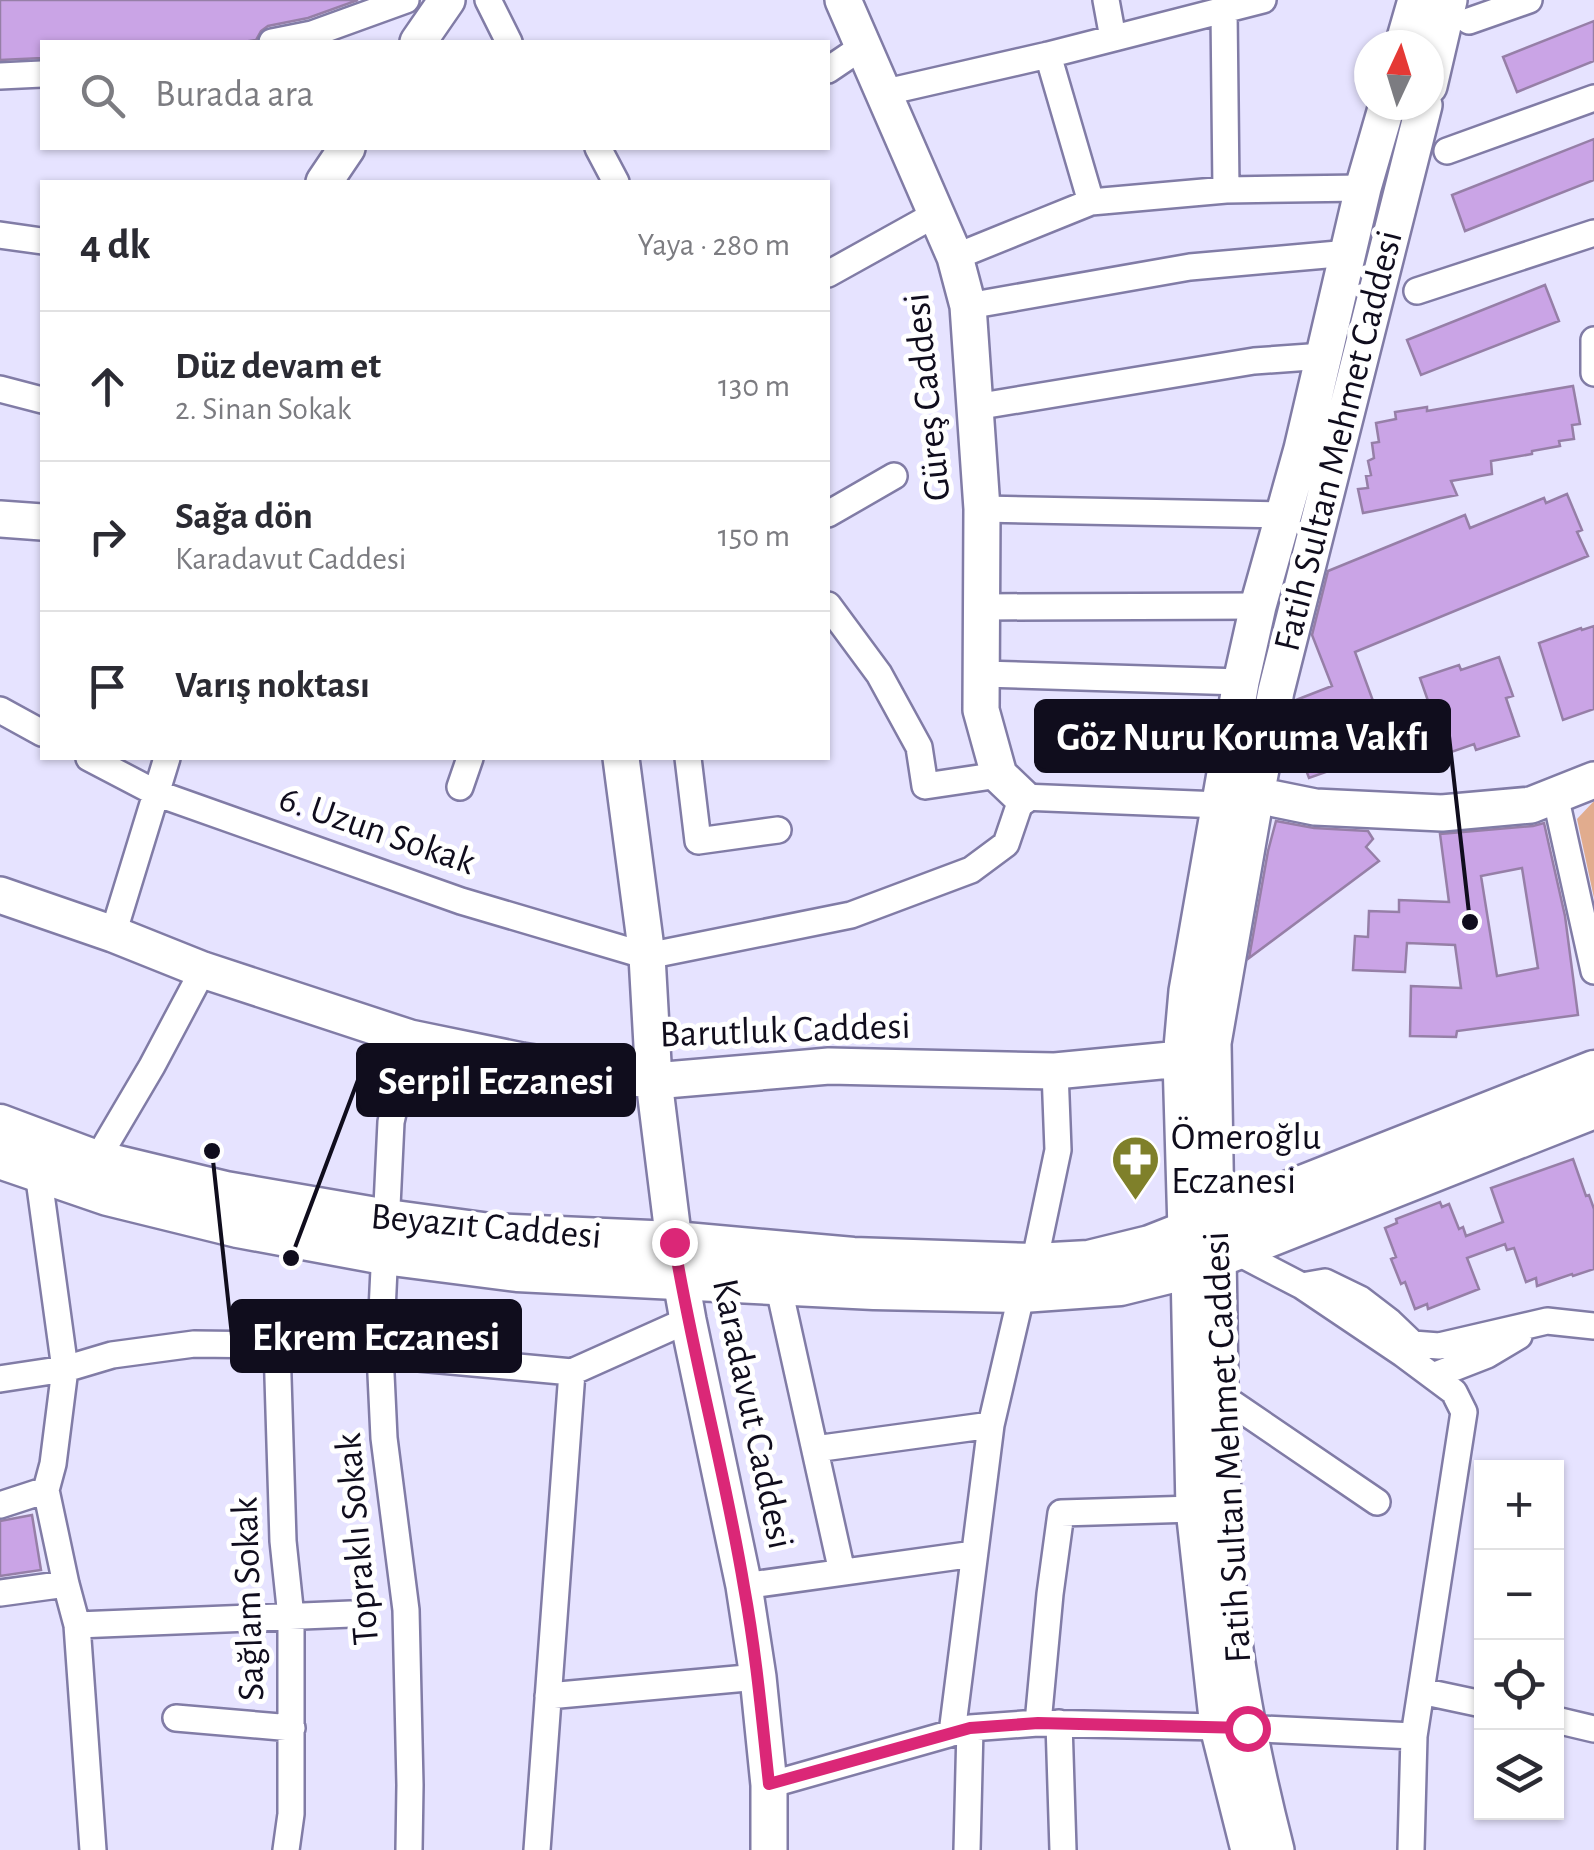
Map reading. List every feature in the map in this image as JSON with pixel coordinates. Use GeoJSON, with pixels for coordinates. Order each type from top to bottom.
{"type":"FeatureCollection","features":[{"type":"Feature","properties":{"kind":"main road"},"geometry":{"type":"LineString","coordinates":[[419,40],[447,0]]}},
{"type":"Feature","properties":{"kind":"main road","name":"Güreş Caddesi"},"geometry":{"type":"LineString","coordinates":[[842,0],[955,257],[968,306],[982,509],[981,710],[1010,786]]}},
{"type":"Feature","properties":{"kind":"main road"},"geometry":{"type":"LineString","coordinates":[[1414,30],[1432,5]]}},
{"type":"Feature","properties":{"kind":"main road"},"geometry":{"type":"LineString","coordinates":[[1431,30],[1432,5]]}},
{"type":"Feature","properties":{"kind":"main road","name":"Fatih Sultan Mehmet Caddesi"},"geometry":{"type":"LineString","coordinates":[[1276,1850],[1233,1727],[1220,1396],[1208,1245],[1180,1059],[1187,991],[1240,682],[1382,120]]}},
{"type":"Feature","properties":{"kind":"main road","name":"Fatih Sultan Mehmet Caddesi"},"geometry":{"type":"LineString","coordinates":[[1249,1850],[1233,1727],[1194,1509],[1208,1245],[1213,1044],[1276,691],[1420,120]]}},
{"type":"Feature","properties":{"kind":"main road"},"geometry":{"type":"LineString","coordinates":[[325,180],[347,150]]}},
{"type":"Feature","properties":{"kind":"main road"},"geometry":{"type":"LineString","coordinates":[[0,519],[40,522]]}},
{"type":"Feature","properties":{"kind":"main road","name":"Karadavut Caddesi"},"geometry":{"type":"LineString","coordinates":[[621,760],[648,956],[654,1080],[677,1260],[744,1586],[758,1677],[769,1784],[769,1850]]}},
{"type":"Feature","properties":{"kind":"main road"},"geometry":{"type":"LineString","coordinates":[[1256,796],[1314,807],[1442,813],[1530,805],[1594,780]]}},
{"type":"Feature","properties":{"kind":"main road","name":"Barutluk Caddesi"},"geometry":{"type":"LineString","coordinates":[[0,895],[203,970],[410,1038],[522,1062],[654,1080],[829,1066],[1055,1071],[1180,1059]]}},
{"type":"Feature","properties":{"kind":"main road"},"geometry":{"type":"LineString","coordinates":[[1208,1245],[1594,1071]]}},
{"type":"Feature","properties":{"kind":"main road"},"geometry":{"type":"LineString","coordinates":[[1208,1245],[1594,1108]]}},
{"type":"Feature","properties":{"kind":"main road","name":"Beyazıt Caddesi"},"geometry":{"type":"LineString","coordinates":[[9,1156],[96,1161],[517,1271],[677,1260],[852,1258],[1120,1286],[1208,1245]]}},
{"type":"Feature","properties":{"kind":"main road","name":"Beyazıt Caddesi"},"geometry":{"type":"LineString","coordinates":[[9,1156],[108,1195],[238,1227],[386,1237]]}},
{"type":"Feature","properties":{"kind":"main road","name":"Beyazıt Caddesi"},"geometry":{"type":"LineString","coordinates":[[677,1260],[778,1284],[874,1289],[1028,1278]]}},
{"type":"Feature","properties":{"kind":"street"},"geometry":{"type":"LineString","coordinates":[[282,40],[312,34],[406,0]]}},
{"type":"Feature","properties":{"kind":"street"},"geometry":{"type":"LineString","coordinates":[[488,0],[508,40]]}},
{"type":"Feature","properties":{"kind":"street"},"geometry":{"type":"LineString","coordinates":[[1106,0],[1113,38]]}},
{"type":"Feature","properties":{"kind":"street"},"geometry":{"type":"LineString","coordinates":[[882,93],[1262,0]]}},
{"type":"Feature","properties":{"kind":"street"},"geometry":{"type":"LineString","coordinates":[[1432,5],[1529,0]]}},
{"type":"Feature","properties":{"kind":"street"},"geometry":{"type":"LineString","coordinates":[[1224,10],[1226,190]]}},
{"type":"Feature","properties":{"kind":"street"},"geometry":{"type":"LineString","coordinates":[[830,69],[862,47]]}},
{"type":"Feature","properties":{"kind":"street"},"geometry":{"type":"LineString","coordinates":[[1048,55],[1091,202]]}},
{"type":"Feature","properties":{"kind":"street"},"geometry":{"type":"LineString","coordinates":[[0,76],[40,74]]}},
{"type":"Feature","properties":{"kind":"street"},"geometry":{"type":"LineString","coordinates":[[1447,151],[1594,98]]}},
{"type":"Feature","properties":{"kind":"street"},"geometry":{"type":"LineString","coordinates":[[599,150],[615,180]]}},
{"type":"Feature","properties":{"kind":"street"},"geometry":{"type":"LineString","coordinates":[[955,257],[1091,202],[1226,190],[1363,188]]}},
{"type":"Feature","properties":{"kind":"street"},"geometry":{"type":"LineString","coordinates":[[830,273],[936,214]]}},
{"type":"Feature","properties":{"kind":"street"},"geometry":{"type":"LineString","coordinates":[[1417,291],[1594,233]]}},
{"type":"Feature","properties":{"kind":"street"},"geometry":{"type":"LineString","coordinates":[[0,234],[40,241]]}},
{"type":"Feature","properties":{"kind":"street"},"geometry":{"type":"LineString","coordinates":[[968,306],[1190,267],[1348,253]]}},
{"type":"Feature","properties":{"kind":"street"},"geometry":{"type":"LineString","coordinates":[[1594,340],[1594,373]]}},
{"type":"Feature","properties":{"kind":"street"},"geometry":{"type":"LineString","coordinates":[[975,408],[1254,361],[1324,356]]}},
{"type":"Feature","properties":{"kind":"street"},"geometry":{"type":"LineString","coordinates":[[0,390],[40,400]]}},
{"type":"Feature","properties":{"kind":"street"},"geometry":{"type":"LineString","coordinates":[[830,513],[894,476]]}},
{"type":"Feature","properties":{"kind":"street"},"geometry":{"type":"LineString","coordinates":[[982,509],[1284,515]]}},
{"type":"Feature","properties":{"kind":"street"},"geometry":{"type":"LineString","coordinates":[[983,606],[1258,606]]}},
{"type":"Feature","properties":{"kind":"street"},"geometry":{"type":"LineString","coordinates":[[830,608],[878,674],[919,747],[925,786],[1010,786],[1220,804]]}},
{"type":"Feature","properties":{"kind":"street"},"geometry":{"type":"LineString","coordinates":[[982,674],[1240,682]]}},
{"type":"Feature","properties":{"kind":"street"},"geometry":{"type":"LineString","coordinates":[[0,710],[40,732]]}},
{"type":"Feature","properties":{"kind":"street","name":"6. Uzun Sokak"},"geometry":{"type":"LineString","coordinates":[[93,760],[156,793],[461,901],[648,956]]}},
{"type":"Feature","properties":{"kind":"street"},"geometry":{"type":"LineString","coordinates":[[113,934],[166,760]]}},
{"type":"Feature","properties":{"kind":"street"},"geometry":{"type":"LineString","coordinates":[[460,787],[469,760]]}},
{"type":"Feature","properties":{"kind":"street"},"geometry":{"type":"LineString","coordinates":[[688,760],[698,841],[778,830]]}},
{"type":"Feature","properties":{"kind":"street"},"geometry":{"type":"LineString","coordinates":[[648,956],[851,915],[971,870],[1006,844],[1010,786]]}},
{"type":"Feature","properties":{"kind":"street"},"geometry":{"type":"LineString","coordinates":[[1555,796],[1594,971]]}},
{"type":"Feature","properties":{"kind":"street"},"geometry":{"type":"LineString","coordinates":[[96,1161],[203,970]]}},
{"type":"Feature","properties":{"kind":"street","name":"Topraklı Sokak"},"geometry":{"type":"LineString","coordinates":[[408,1850],[406,1610],[384,1438],[380,1353],[391,1122],[410,1038]]}},
{"type":"Feature","properties":{"kind":"street"},"geometry":{"type":"LineString","coordinates":[[967,1850],[961,1731],[974,1554],[991,1425],[1058,1150],[1055,1071]]}},
{"type":"Feature","properties":{"kind":"street"},"geometry":{"type":"LineString","coordinates":[[9,1156],[64,1368],[53,1464],[46,1490],[77,1624],[93,1850]]}},
{"type":"Feature","properties":{"kind":"street"},"geometry":{"type":"LineString","coordinates":[[1208,1245],[1302,1286],[1434,1376],[1454,1392],[1464,1412],[1414,1736],[1408,1849]]}},
{"type":"Feature","properties":{"kind":"street"},"geometry":{"type":"LineString","coordinates":[[1302,1286],[1325,1282],[1360,1299],[1412,1344],[1439,1346],[1547,1322],[1594,1326]]}},
{"type":"Feature","properties":{"kind":"street"},"geometry":{"type":"LineString","coordinates":[[778,1284],[842,1572]]}},
{"type":"Feature","properties":{"kind":"street"},"geometry":{"type":"LineString","coordinates":[[0,1379],[64,1368],[112,1354],[194,1344],[277,1345],[572,1372],[688,1320]]}},
{"type":"Feature","properties":{"kind":"street"},"geometry":{"type":"LineString","coordinates":[[1434,1376],[1488,1355],[1547,1322]]}},
{"type":"Feature","properties":{"kind":"street","name":"Sağlam Sokak"},"geometry":{"type":"LineString","coordinates":[[277,1345],[292,1728],[291,1814],[286,1850]]}},
{"type":"Feature","properties":{"kind":"street"},"geometry":{"type":"LineString","coordinates":[[537,1850],[572,1372]]}},
{"type":"Feature","properties":{"kind":"street"},"geometry":{"type":"LineString","coordinates":[[1220,1396],[1377,1502]]}},
{"type":"Feature","properties":{"kind":"street"},"geometry":{"type":"LineString","coordinates":[[815,1449],[991,1425]]}},
{"type":"Feature","properties":{"kind":"street"},"geometry":{"type":"LineString","coordinates":[[0,1505],[46,1490]]}},
{"type":"Feature","properties":{"kind":"street"},"geometry":{"type":"LineString","coordinates":[[1064,1850],[1048,1723],[1050,1594],[1061,1513],[1194,1509]]}},
{"type":"Feature","properties":{"kind":"street"},"geometry":{"type":"LineString","coordinates":[[744,1586],[974,1554]]}},
{"type":"Feature","properties":{"kind":"street"},"geometry":{"type":"LineString","coordinates":[[0,1592],[66,1584]]}},
{"type":"Feature","properties":{"kind":"street"},"geometry":{"type":"LineString","coordinates":[[77,1624],[352,1614]]}},
{"type":"Feature","properties":{"kind":"street"},"geometry":{"type":"LineString","coordinates":[[548,1696],[758,1677]]}},
{"type":"Feature","properties":{"kind":"street"},"geometry":{"type":"LineString","coordinates":[[1421,1690],[1474,1702]]}},
{"type":"Feature","properties":{"kind":"street"},"geometry":{"type":"LineString","coordinates":[[176,1718],[292,1728]]}},
{"type":"Feature","properties":{"kind":"street"},"geometry":{"type":"LineString","coordinates":[[1564,1722],[1594,1728]]}},
{"type":"Feature","properties":{"kind":"street"},"geometry":{"type":"LineString","coordinates":[[769,1784],[961,1731],[1048,1723],[1414,1736]]}},
{"type":"Feature","properties":{"kind":"shaded area"},"geometry":{"type":"Polygon","coordinates":[[[1594,801],[1594,898],[1577,819],[1594,801]]]}},
{"type":"Feature","properties":{"kind":"building"},"geometry":{"type":"Polygon","coordinates":[[[0,0],[358,0],[308,18],[268,26],[256,40],[40,40],[40,58],[0,60],[0,0]]]}},
{"type":"Feature","properties":{"kind":"building"},"geometry":{"type":"Polygon","coordinates":[[[1594,21],[1594,61],[1517,92],[1503,57],[1594,21]]]}},
{"type":"Feature","properties":{"kind":"building"},"geometry":{"type":"Polygon","coordinates":[[[1594,139],[1594,180],[1465,231],[1452,195],[1594,139]]]}},
{"type":"Feature","properties":{"kind":"building"},"geometry":{"type":"Polygon","coordinates":[[[1545,285],[1559,321],[1421,375],[1407,340],[1545,285]]]}},
{"type":"Feature","properties":{"kind":"building"},"geometry":{"type":"Polygon","coordinates":[[[1573,386],[1580,424],[1572,425],[1574,439],[1559,441],[1560,446],[1532,454],[1491,461],[1492,474],[1451,481],[1457,495],[1363,513],[1358,489],[1368,488],[1368,461],[1374,458],[1372,443],[1379,442],[1376,423],[1396,419],[1395,412],[1427,407],[1427,411],[1573,386]]]}},
{"type":"Feature","properties":{"kind":"building"},"geometry":{"type":"Polygon","coordinates":[[[1567,494],[1588,556],[1355,652],[1376,709],[1368,712],[1384,755],[1309,778],[1297,746],[1305,744],[1293,713],[1296,700],[1332,686],[1312,635],[1328,571],[1465,515],[1470,528],[1544,498],[1546,503],[1567,494]]]}},
{"type":"Feature","properties":{"kind":"building"},"geometry":{"type":"Polygon","coordinates":[[[1594,626],[1594,709],[1563,720],[1539,643],[1594,626]]]}},
{"type":"Feature","properties":{"kind":"building"},"geometry":{"type":"Polygon","coordinates":[[[1499,657],[1513,696],[1506,698],[1519,736],[1476,750],[1474,744],[1440,756],[1427,717],[1433,715],[1420,678],[1499,657]]]}},
{"type":"Feature","properties":{"kind":"building"},"geometry":{"type":"Polygon","coordinates":[[[1276,821],[1368,831],[1373,839],[1366,847],[1379,861],[1249,958],[1268,851],[1276,821]]]}},
{"type":"Feature","properties":{"kind":"building"},"geometry":{"type":"Polygon","coordinates":[[[1544,823],[1565,916],[1578,1015],[1457,1031],[1456,1037],[1410,1036],[1411,986],[1461,988],[1455,945],[1407,943],[1405,972],[1353,970],[1355,936],[1368,937],[1369,911],[1399,912],[1399,900],[1449,902],[1440,834],[1544,823]],[[1522,868],[1481,876],[1497,976],[1538,968],[1522,868]]]}},
{"type":"Feature","properties":{"kind":"building"},"geometry":{"type":"Polygon","coordinates":[[[1573,1159],[1594,1209],[1594,1269],[1537,1286],[1536,1278],[1526,1282],[1514,1248],[1507,1250],[1505,1244],[1467,1258],[1479,1289],[1428,1309],[1427,1304],[1415,1309],[1391,1259],[1396,1257],[1385,1228],[1397,1223],[1396,1219],[1440,1202],[1442,1207],[1449,1204],[1466,1236],[1503,1222],[1491,1188],[1573,1159]]]}},
{"type":"Feature","properties":{"kind":"building"},"geometry":{"type":"Polygon","coordinates":[[[32,1515],[41,1570],[0,1576],[0,1521],[32,1515]]]}},
{"type":"Feature","properties":{"kind":"place","name":"Göz Nuru Koruma Vakfı"},"geometry":{"type":"Point","coordinates":[1470,922]}},
{"type":"Feature","properties":{"kind":"place","name":"Ekrem Eczanesi"},"geometry":{"type":"Point","coordinates":[212,1151]}},
{"type":"Feature","properties":{"kind":"place","name":"Ömeroğlu Eczanesi"},"geometry":{"type":"Point","coordinates":[1136,1202]}},
{"type":"Feature","properties":{"kind":"place","name":"Serpil Eczanesi"},"geometry":{"type":"Point","coordinates":[291,1258]}},
{"type":"Feature","properties":{"kind":"route"},"geometry":{"type":"LineString","coordinates":[[674,1242],[744,1586],[769,1784],[970,1728],[1038,1723],[1247,1728]]}}]}
